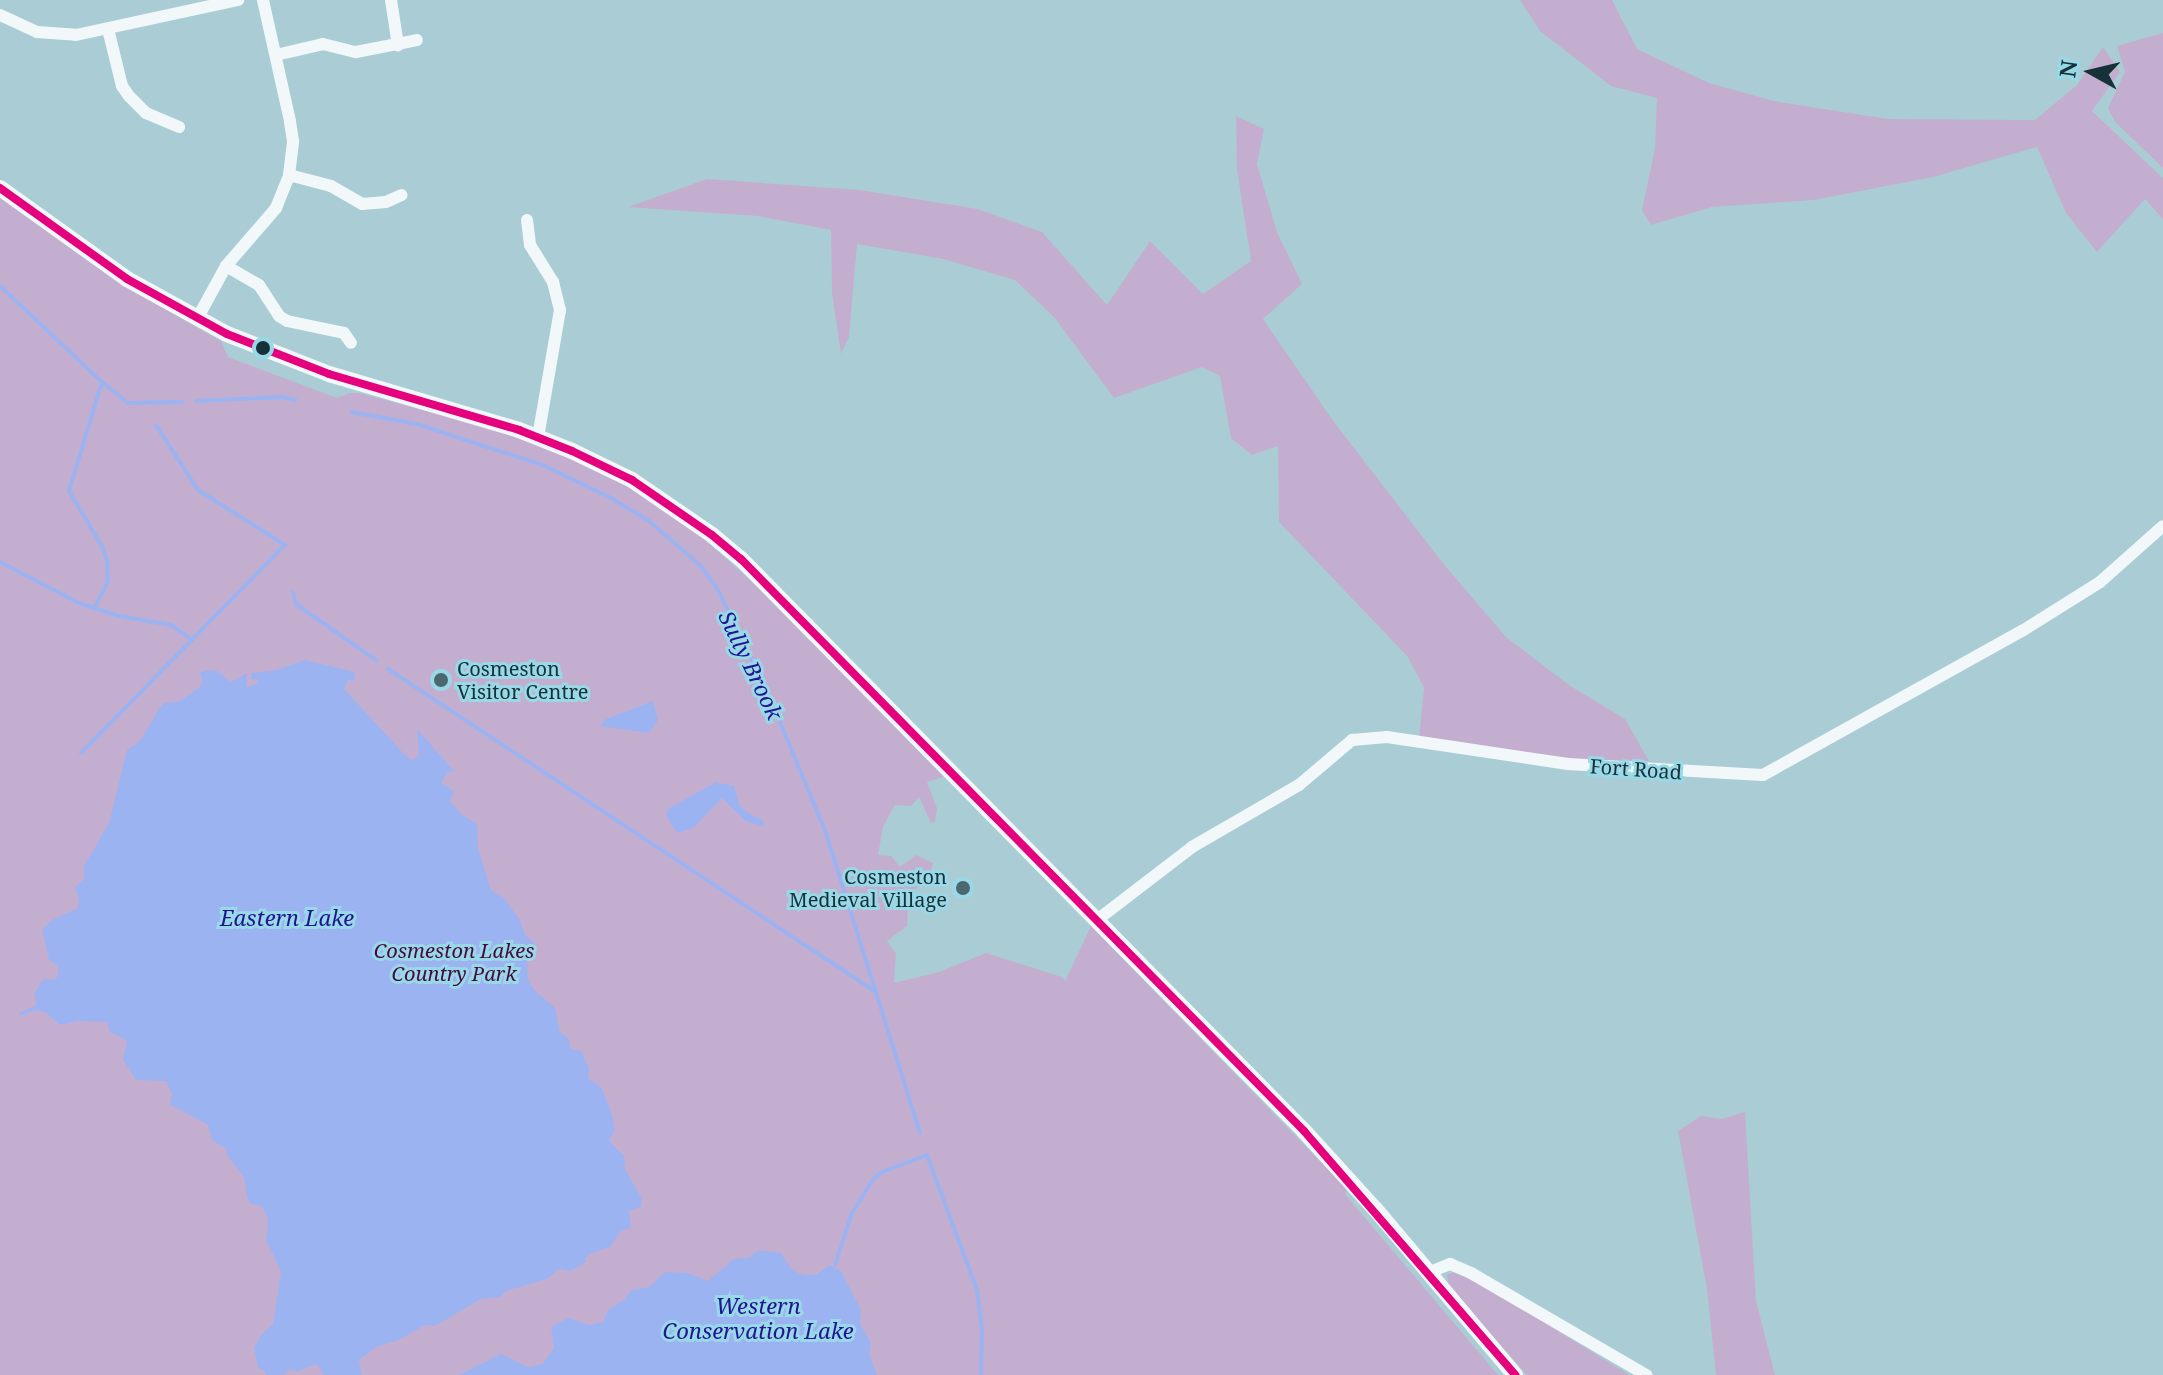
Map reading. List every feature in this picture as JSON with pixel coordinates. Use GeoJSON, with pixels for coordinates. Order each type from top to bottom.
{"type":"FeatureCollection","features":[{"type":"Feature","properties":{"kind":"main road"},"geometry":{"type":"LineString","coordinates":[[0,188],[127,279],[248,344],[329,374],[538,437],[632,480],[689,518],[741,559],[1304,1131],[1430,1272],[1515,1375]]}},
{"type":"Feature","properties":{"kind":"street"},"geometry":{"type":"LineString","coordinates":[[167,0],[170,15]]}},
{"type":"Feature","properties":{"kind":"street"},"geometry":{"type":"LineString","coordinates":[[0,15],[37,32],[58,35],[108,29],[238,0]]}},
{"type":"Feature","properties":{"kind":"street"},"geometry":{"type":"LineString","coordinates":[[197,319],[226,266],[276,208],[289,175],[293,141],[263,0]]}},
{"type":"Feature","properties":{"kind":"street"},"geometry":{"type":"LineString","coordinates":[[391,0],[398,45]]}},
{"type":"Feature","properties":{"kind":"street"},"geometry":{"type":"LineString","coordinates":[[108,29],[122,86],[146,113],[179,127]]}},
{"type":"Feature","properties":{"kind":"street"},"geometry":{"type":"LineString","coordinates":[[276,55],[323,44],[356,52],[417,40]]}},
{"type":"Feature","properties":{"kind":"street"},"geometry":{"type":"LineString","coordinates":[[289,175],[331,186],[362,204],[386,202],[402,195]]}},
{"type":"Feature","properties":{"kind":"street"},"geometry":{"type":"LineString","coordinates":[[527,220],[530,245],[553,282],[560,310],[538,437]]}},
{"type":"Feature","properties":{"kind":"street"},"geometry":{"type":"LineString","coordinates":[[226,266],[259,285],[279,316],[287,321],[344,333],[351,343]]}},
{"type":"Feature","properties":{"kind":"street","name":"Fort Road"},"geometry":{"type":"LineString","coordinates":[[1097,920],[1192,847],[1299,785],[1352,740],[1387,737],[1568,764],[1763,775],[2022,631],[2100,582],[2163,526]]}},
{"type":"Feature","properties":{"kind":"street"},"geometry":{"type":"LineString","coordinates":[[1430,1272],[1443,1264],[1463,1269],[1646,1375]]}},
{"type":"Feature","properties":{"kind":"green space"},"geometry":{"type":"Polygon","coordinates":[[[1520,0],[1612,0],[1637,49],[1709,83],[1774,101],[1888,119],[2035,120],[2077,85],[2103,47],[2120,72],[2092,111],[2163,178],[2163,219],[2145,199],[2097,252],[2066,213],[2037,147],[1933,177],[1814,200],[1712,207],[1651,225],[1642,210],[1655,148],[1657,98],[1611,86],[1540,31],[1520,0]]]}},
{"type":"Feature","properties":{"kind":"green space"},"geometry":{"type":"Polygon","coordinates":[[[2163,33],[2163,168],[2115,122],[2108,108],[2125,72],[2117,46],[2163,33]]]}},
{"type":"Feature","properties":{"kind":"green space"},"geometry":{"type":"Polygon","coordinates":[[[1236,116],[1264,129],[1257,164],[1277,232],[1302,284],[1263,319],[1334,422],[1442,562],[1506,637],[1569,685],[1625,719],[1649,761],[1562,759],[1419,738],[1424,688],[1408,657],[1279,522],[1278,446],[1252,455],[1231,438],[1220,376],[1202,367],[1114,398],[1054,317],[1015,280],[943,259],[857,244],[849,337],[841,354],[832,293],[831,230],[758,216],[628,207],[707,179],[860,190],[978,209],[1042,232],[1107,305],[1150,241],[1203,294],[1251,261],[1237,169],[1236,116]]]}},
{"type":"Feature","properties":{"kind":"green space","name":"Cosmeston Lakes Country Park"},"geometry":{"type":"Polygon","coordinates":[[[0,198],[121,284],[221,341],[228,357],[337,398],[359,393],[487,427],[558,452],[626,483],[702,537],[761,590],[944,777],[927,782],[937,808],[935,822],[931,823],[919,797],[911,806],[895,805],[883,827],[878,855],[891,856],[900,867],[916,855],[933,863],[930,876],[920,886],[914,890],[904,888],[898,897],[912,903],[908,908],[907,926],[887,941],[896,953],[894,983],[939,972],[986,953],[1062,977],[1065,981],[1091,926],[1347,1189],[1345,1194],[1498,1375],[0,1375],[0,198]]]}},
{"type":"Feature","properties":{"kind":"green space"},"geometry":{"type":"Polygon","coordinates":[[[1745,1112],[1756,1301],[1775,1375],[1716,1375],[1707,1289],[1678,1131],[1701,1116],[1721,1119],[1745,1112]]]}},
{"type":"Feature","properties":{"kind":"green space"},"geometry":{"type":"Polygon","coordinates":[[[1455,1272],[1478,1281],[1629,1375],[1527,1375],[1449,1287],[1447,1275],[1455,1272]]]}},
{"type":"Feature","properties":{"kind":"water","name":"Eastern Lake"},"geometry":{"type":"Polygon","coordinates":[[[304,660],[355,672],[354,681],[348,680],[344,689],[406,756],[412,760],[419,756],[417,729],[454,771],[447,773],[441,783],[454,791],[450,801],[460,813],[477,824],[478,848],[491,890],[504,898],[520,920],[525,935],[534,943],[527,957],[528,979],[534,990],[555,1008],[560,1032],[569,1039],[570,1048],[581,1051],[589,1068],[588,1078],[601,1087],[615,1130],[609,1141],[624,1156],[625,1169],[642,1199],[641,1207],[629,1211],[631,1227],[620,1232],[610,1247],[592,1253],[585,1258],[586,1262],[571,1271],[559,1269],[547,1279],[506,1291],[500,1297],[481,1299],[435,1326],[425,1325],[399,1340],[376,1347],[359,1360],[362,1375],[324,1375],[317,1364],[298,1371],[288,1370],[284,1375],[266,1375],[264,1370],[258,1368],[254,1348],[261,1335],[273,1324],[281,1271],[266,1240],[268,1220],[262,1206],[251,1204],[244,1177],[226,1154],[227,1149],[213,1141],[207,1124],[170,1105],[172,1094],[166,1081],[136,1080],[123,1060],[127,1041],[109,1031],[107,1022],[78,1021],[60,1025],[45,1012],[35,1010],[20,1016],[19,1013],[37,1005],[34,994],[43,979],[54,980],[58,976],[58,966],[49,960],[42,929],[54,919],[78,908],[75,887],[84,879],[84,866],[109,823],[127,750],[140,741],[159,709],[164,703],[180,701],[200,687],[203,680],[200,673],[205,671],[216,670],[231,682],[247,673],[246,687],[258,684],[257,679],[252,680],[251,673],[277,670],[304,660]]]}},
{"type":"Feature","properties":{"kind":"water"},"geometry":{"type":"Polygon","coordinates":[[[653,701],[658,720],[649,733],[600,726],[606,719],[653,701]]]}},
{"type":"Feature","properties":{"kind":"water"},"geometry":{"type":"Polygon","coordinates":[[[716,782],[734,786],[740,806],[763,820],[765,827],[745,821],[722,798],[693,828],[677,833],[666,815],[668,809],[716,782]]]}},
{"type":"Feature","properties":{"kind":"water","name":"Western Conservation Lake"},"geometry":{"type":"Polygon","coordinates":[[[759,1250],[781,1253],[793,1271],[804,1275],[816,1275],[829,1265],[841,1271],[861,1310],[860,1324],[871,1343],[869,1354],[877,1375],[459,1375],[501,1354],[528,1367],[543,1364],[554,1348],[551,1327],[556,1324],[568,1318],[589,1325],[603,1322],[608,1310],[625,1299],[631,1290],[649,1287],[665,1272],[687,1273],[708,1281],[734,1259],[749,1258],[759,1250]]]}},
{"type":"Feature","properties":{"kind":"waterway","name":"Sully Brook"},"geometry":{"type":"LineString","coordinates":[[0,286],[102,382]]}},
{"type":"Feature","properties":{"kind":"waterway"},"geometry":{"type":"LineString","coordinates":[[94,608],[108,582],[107,562],[103,548],[69,491],[102,382],[128,403],[182,402]]}},
{"type":"Feature","properties":{"kind":"waterway","name":"Sully Brook"},"geometry":{"type":"LineString","coordinates":[[196,401],[281,397],[296,400]]}},
{"type":"Feature","properties":{"kind":"waterway","name":"Sully Brook"},"geometry":{"type":"LineString","coordinates":[[351,412],[417,424],[545,466],[611,498],[649,521],[701,566],[719,592],[767,691],[825,830],[920,1133]]}},
{"type":"Feature","properties":{"kind":"waterway"},"geometry":{"type":"LineString","coordinates":[[81,753],[285,545],[198,490],[156,425]]}},
{"type":"Feature","properties":{"kind":"waterway"},"geometry":{"type":"LineString","coordinates":[[0,562],[79,603],[119,616],[171,625],[191,639]]}},
{"type":"Feature","properties":{"kind":"waterway"},"geometry":{"type":"LineString","coordinates":[[293,592],[296,604],[377,661]]}},
{"type":"Feature","properties":{"kind":"waterway"},"geometry":{"type":"LineString","coordinates":[[388,669],[873,990]]}},
{"type":"Feature","properties":{"kind":"waterway","name":"Sully Brook"},"geometry":{"type":"LineString","coordinates":[[835,1265],[852,1213],[872,1181],[880,1173],[927,1155],[977,1290],[982,1331],[981,1375]]}},
{"type":"Feature","properties":{"kind":"transit line"},"geometry":{"type":"LineString","coordinates":[[0,188],[127,279],[227,334],[329,374],[519,430],[572,451],[632,480],[712,535],[741,559],[1304,1131],[1515,1375]]}},
{"type":"Feature","properties":{"kind":"place","name":"Cosmeston Visitor Centre"},"geometry":{"type":"Point","coordinates":[441,680]}},
{"type":"Feature","properties":{"kind":"place","name":"Cosmeston Medieval Village"},"geometry":{"type":"Point","coordinates":[963,888]}}]}
